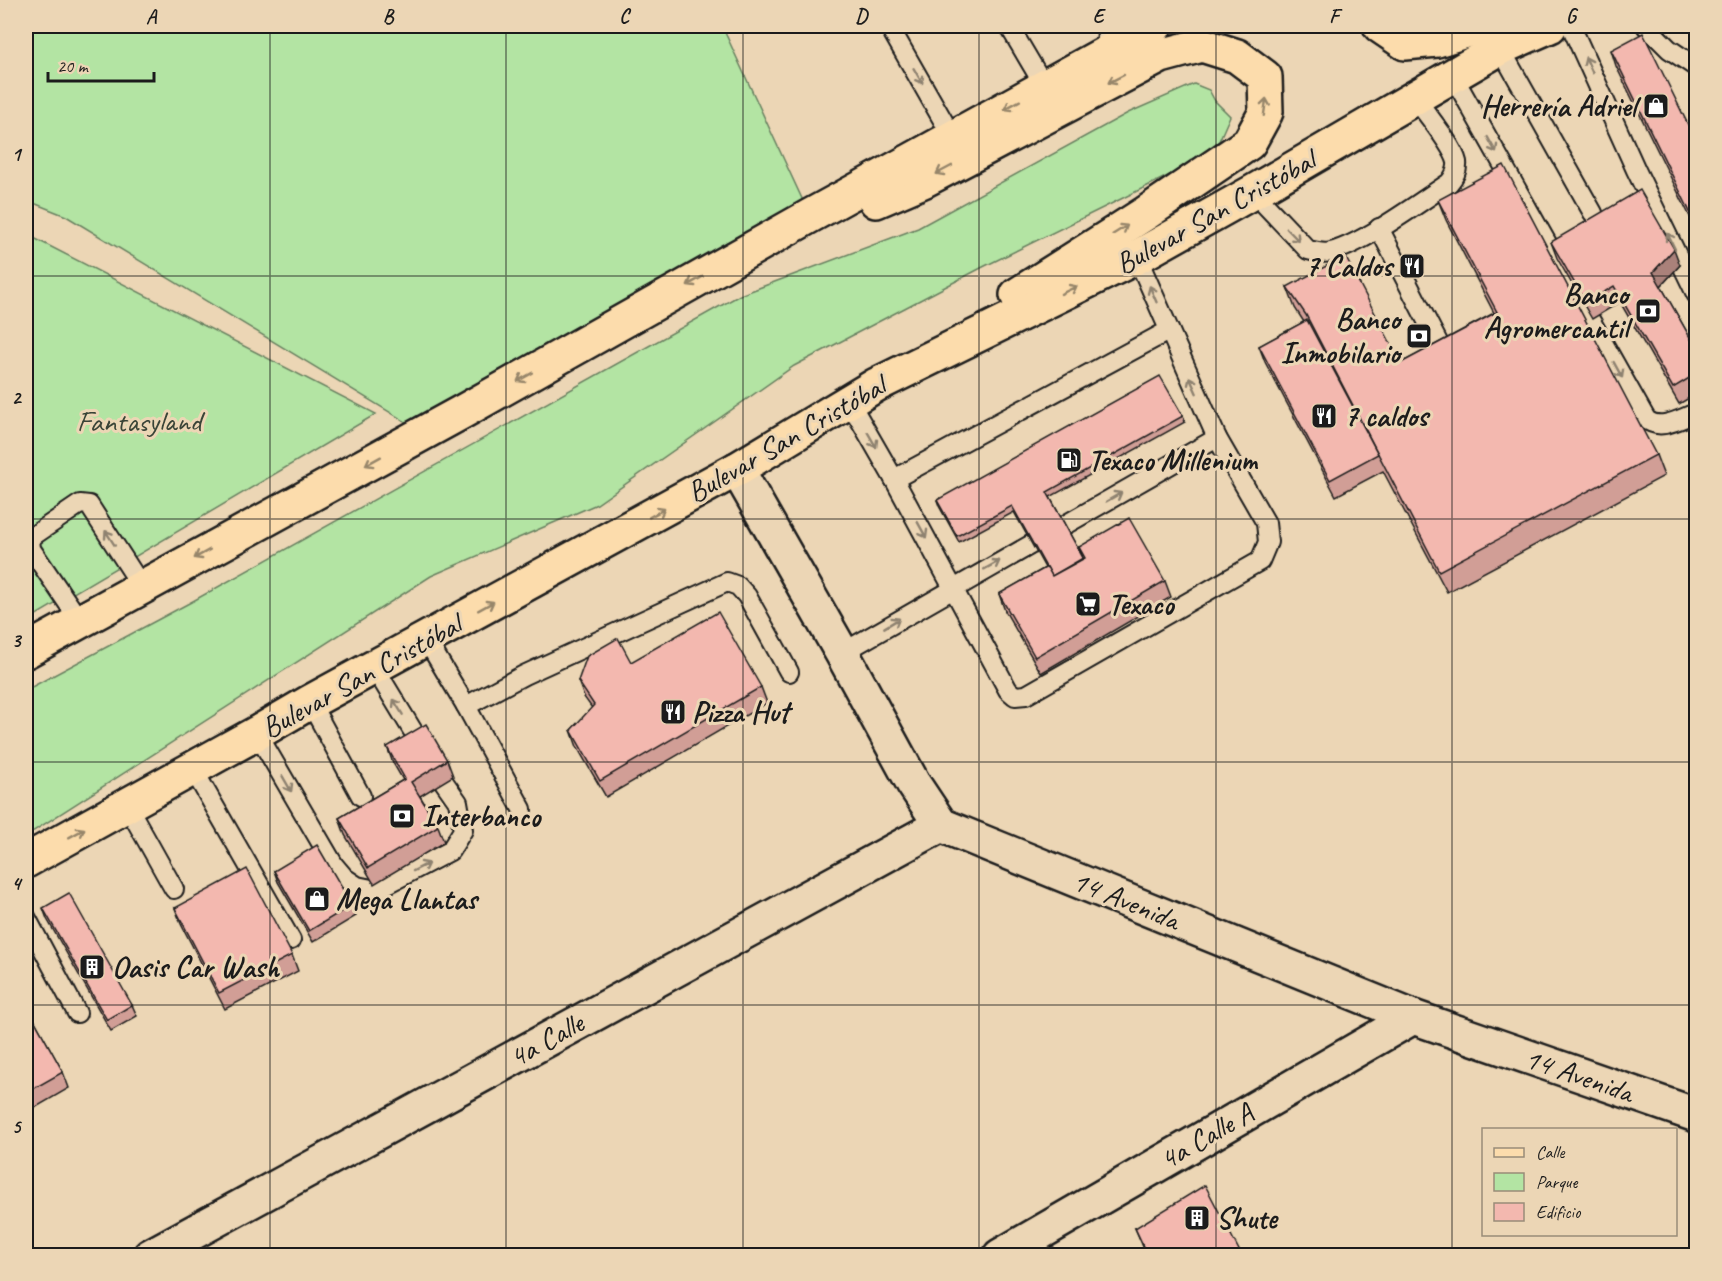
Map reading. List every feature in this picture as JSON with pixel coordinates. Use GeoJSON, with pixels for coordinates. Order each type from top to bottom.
{"type":"FeatureCollection","features":[{"type":"Feature","properties":{"kind":"main road"},"geometry":{"type":"LineString","coordinates":[[26,651],[480,402],[1045,87],[1106,39],[1155,26]]}},
{"type":"Feature","properties":{"kind":"main road"},"geometry":{"type":"LineString","coordinates":[[1380,26],[1405,43],[1491,37]]}},
{"type":"Feature","properties":{"kind":"main road","name":"Bulevar San Cristóbal"},"geometry":{"type":"LineString","coordinates":[[26,861],[257,734],[310,702],[737,469],[863,393],[1137,257],[1253,192],[1453,76],[1491,37],[1550,26]]}},
{"type":"Feature","properties":{"kind":"main road"},"geometry":{"type":"LineString","coordinates":[[726,264],[925,180],[1161,56],[1202,45],[1237,56],[1265,77],[1266,112],[1249,143],[1136,220],[863,393]]}},
{"type":"Feature","properties":{"kind":"street"},"geometry":{"type":"LineString","coordinates":[[737,469],[913,783],[941,825]]}},
{"type":"Feature","properties":{"kind":"street","name":"14 Avenida"},"geometry":{"type":"LineString","coordinates":[[941,825],[1413,1017],[1696,1115]]}},
{"type":"Feature","properties":{"kind":"street","name":"4a Calle"},"geometry":{"type":"LineString","coordinates":[[150,1256],[941,825]]}},
{"type":"Feature","properties":{"kind":"street","name":"4a Calle A"},"geometry":{"type":"LineString","coordinates":[[1000,1256],[1413,1017]]}},
{"type":"Feature","properties":{"kind":"lane"},"geometry":{"type":"LineString","coordinates":[[889,26],[953,138]]}},
{"type":"Feature","properties":{"kind":"lane"},"geometry":{"type":"LineString","coordinates":[[1009,26],[1045,87]]}},
{"type":"Feature","properties":{"kind":"lane"},"geometry":{"type":"LineString","coordinates":[[1571,26],[1636,170],[1696,294]]}},
{"type":"Feature","properties":{"kind":"lane"},"geometry":{"type":"LineString","coordinates":[[1646,26],[1669,49],[1696,67]]}},
{"type":"Feature","properties":{"kind":"lane"},"geometry":{"type":"LineString","coordinates":[[1491,37],[1593,213]]}},
{"type":"Feature","properties":{"kind":"lane"},"geometry":{"type":"LineString","coordinates":[[1453,76],[1646,419],[1652,425],[1660,426],[1696,413]]}},
{"type":"Feature","properties":{"kind":"lane"},"geometry":{"type":"LineString","coordinates":[[1253,192],[1308,250],[1318,253],[1330,253],[1379,228],[1449,183],[1456,175],[1457,162],[1415,98]]}},
{"type":"Feature","properties":{"kind":"lane"},"geometry":{"type":"LineString","coordinates":[[1379,228],[1442,350]]}},
{"type":"Feature","properties":{"kind":"lane"},"geometry":{"type":"LineString","coordinates":[[863,393],[894,479],[1008,690],[1016,696],[1026,695],[1260,561],[1268,542],[1266,523],[1217,438],[1137,257]]}},
{"type":"Feature","properties":{"kind":"lane"},"geometry":{"type":"LineString","coordinates":[[894,479],[1168,331]]}},
{"type":"Feature","properties":{"kind":"lane"},"geometry":{"type":"LineString","coordinates":[[1063,525],[1217,438]]}},
{"type":"Feature","properties":{"kind":"lane"},"geometry":{"type":"LineString","coordinates":[[80,621],[31,549],[30,538],[80,504],[89,506],[142,587]]}},
{"type":"Feature","properties":{"kind":"lane"},"geometry":{"type":"LineString","coordinates":[[842,653],[953,587],[1032,544]]}},
{"type":"Feature","properties":{"kind":"lane"},"geometry":{"type":"LineString","coordinates":[[466,706],[524,675],[727,582],[738,586],[747,596],[789,672]]}},
{"type":"Feature","properties":{"kind":"lane"},"geometry":{"type":"LineString","coordinates":[[426,639],[466,706],[522,809]]}},
{"type":"Feature","properties":{"kind":"lane"},"geometry":{"type":"LineString","coordinates":[[374,668],[422,746]]}},
{"type":"Feature","properties":{"kind":"lane"},"geometry":{"type":"LineString","coordinates":[[310,702],[361,796]]}},
{"type":"Feature","properties":{"kind":"lane"},"geometry":{"type":"LineString","coordinates":[[257,734],[334,866],[345,878],[357,886],[376,890],[450,851],[463,830],[458,802],[444,782]]}},
{"type":"Feature","properties":{"kind":"lane"},"geometry":{"type":"LineString","coordinates":[[193,769],[291,940]]}},
{"type":"Feature","properties":{"kind":"lane"},"geometry":{"type":"LineString","coordinates":[[128,805],[174,889]]}},
{"type":"Feature","properties":{"kind":"lane"},"geometry":{"type":"LineString","coordinates":[[26,917],[77,1012]]}},
{"type":"Feature","properties":{"kind":"green space"},"geometry":{"type":"Polygon","coordinates":[[[26,26],[722,26],[810,216],[424,433],[66,216],[26,200],[26,26]]]}},
{"type":"Feature","properties":{"kind":"green space"},"geometry":{"type":"Polygon","coordinates":[[[1194,84],[1209,90],[1215,101],[1230,116],[1219,141],[1192,164],[983,267],[794,366],[597,504],[431,576],[26,836],[26,690],[193,601],[740,295],[918,228],[1128,113],[1194,84]]]}},
{"type":"Feature","properties":{"kind":"green space","name":"Fantasyland"},"geometry":{"type":"Polygon","coordinates":[[[26,234],[376,414],[33,617],[26,603],[26,234]]]}},
{"type":"Feature","properties":{"kind":"building","name":"Herrería Adriel"},"geometry":{"type":"Polygon","coordinates":[[[1643,33],[1696,141],[1696,224],[1611,50],[1643,33]]]}},
{"type":"Feature","properties":{"kind":"building"},"geometry":{"type":"Polygon","coordinates":[[[1504,165],[1656,455],[1439,571],[1306,315],[1287,287],[1345,256],[1401,363],[1497,312],[1438,200],[1504,165]]]}},
{"type":"Feature","properties":{"kind":"building","name":"Banco Agromercantil"},"geometry":{"type":"Polygon","coordinates":[[[1640,190],[1674,249],[1653,272],[1696,348],[1696,374],[1673,388],[1614,286],[1586,303],[1551,242],[1640,190]]]}},
{"type":"Feature","properties":{"kind":"building","name":"7 caldos"},"geometry":{"type":"Polygon","coordinates":[[[1307,320],[1378,454],[1330,480],[1259,346],[1307,320]]]}},
{"type":"Feature","properties":{"kind":"building","name":"Texaco Millenium"},"geometry":{"type":"Polygon","coordinates":[[[1160,376],[1183,416],[1047,492],[1083,558],[1052,576],[1012,506],[957,536],[937,500],[1160,376]]]}},
{"type":"Feature","properties":{"kind":"building","name":"Texaco"},"geometry":{"type":"Polygon","coordinates":[[[1129,518],[1165,581],[1035,657],[999,594],[1047,567],[1052,576],[1085,558],[1079,547],[1129,518]]]}},
{"type":"Feature","properties":{"kind":"building","name":"Pizza Hut"},"geometry":{"type":"Polygon","coordinates":[[[718,612],[761,687],[600,781],[571,730],[594,705],[578,681],[587,656],[618,638],[631,662],[718,612]]]}},
{"type":"Feature","properties":{"kind":"building","name":"Interbanco"},"geometry":{"type":"Polygon","coordinates":[[[426,724],[447,760],[411,782],[438,826],[368,868],[339,818],[405,779],[387,747],[426,724]]]}},
{"type":"Feature","properties":{"kind":"building","name":"Mega Llantas"},"geometry":{"type":"Polygon","coordinates":[[[317,845],[352,905],[309,931],[274,871],[317,845]]]}},
{"type":"Feature","properties":{"kind":"building"},"geometry":{"type":"Polygon","coordinates":[[[247,869],[292,955],[219,993],[175,908],[247,869]]]}},
{"type":"Feature","properties":{"kind":"building","name":"Oasis Car Wash"},"geometry":{"type":"Polygon","coordinates":[[[69,893],[132,1005],[107,1020],[43,908],[69,893]]]}},
{"type":"Feature","properties":{"kind":"building"},"geometry":{"type":"Polygon","coordinates":[[[26,1005],[63,1072],[26,1093],[26,1005]]]}},
{"type":"Feature","properties":{"kind":"building","name":"Shute"},"geometry":{"type":"Polygon","coordinates":[[[1205,1185],[1242,1256],[1148,1256],[1135,1228],[1205,1185]]]}},
{"type":"Feature","properties":{"kind":"place","name":"Herrería Adriel"},"geometry":{"type":"Point","coordinates":[1656,106]}},
{"type":"Feature","properties":{"kind":"place","name":"7 Caldos"},"geometry":{"type":"Point","coordinates":[1412,266]}},
{"type":"Feature","properties":{"kind":"place","name":"Banco Agromercantil"},"geometry":{"type":"Point","coordinates":[1648,311]}},
{"type":"Feature","properties":{"kind":"place","name":"Banco Inmobilario"},"geometry":{"type":"Point","coordinates":[1419,336]}},
{"type":"Feature","properties":{"kind":"place","name":"7 caldos"},"geometry":{"type":"Point","coordinates":[1324,416]}},
{"type":"Feature","properties":{"kind":"place","name":"Texaco Millenium"},"geometry":{"type":"Point","coordinates":[1069,460]}},
{"type":"Feature","properties":{"kind":"place","name":"Texaco"},"geometry":{"type":"Point","coordinates":[1088,604]}},
{"type":"Feature","properties":{"kind":"place","name":"Pizza Hut"},"geometry":{"type":"Point","coordinates":[673,712]}},
{"type":"Feature","properties":{"kind":"place","name":"Interbanco"},"geometry":{"type":"Point","coordinates":[402,816]}},
{"type":"Feature","properties":{"kind":"place","name":"Mega Llantas"},"geometry":{"type":"Point","coordinates":[317,899]}},
{"type":"Feature","properties":{"kind":"place","name":"Oasis Car Wash"},"geometry":{"type":"Point","coordinates":[92,967]}},
{"type":"Feature","properties":{"kind":"place","name":"Shute"},"geometry":{"type":"Point","coordinates":[1197,1218]}}]}
